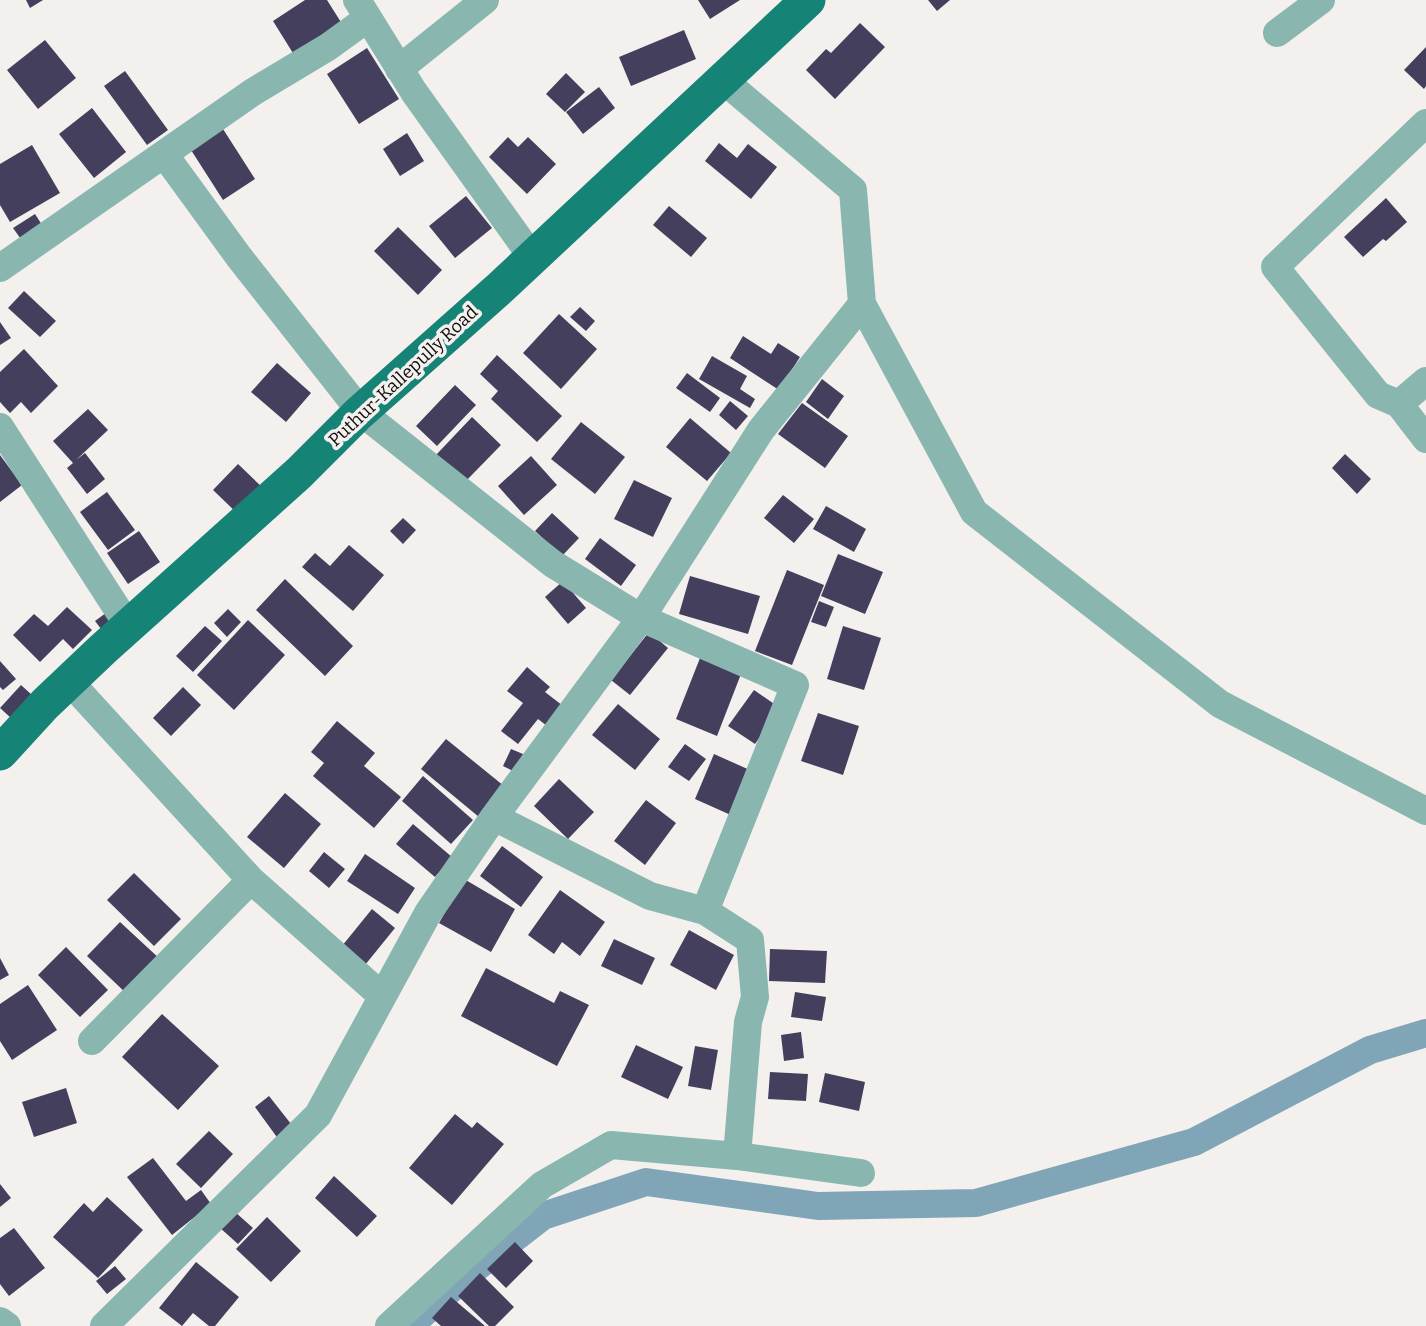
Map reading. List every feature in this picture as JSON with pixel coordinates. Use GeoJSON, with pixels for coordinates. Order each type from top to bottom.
{"type":"FeatureCollection","features":[{"type":"Feature","properties":{"kind":"main road","name":"Puthur-Kallepully Road"},"geometry":{"type":"LineString","coordinates":[[0,753],[69,681],[299,473],[360,412],[532,257],[808,0]]}},
{"type":"Feature","properties":{"kind":"street"},"geometry":{"type":"LineString","coordinates":[[400,69],[485,0]]}},
{"type":"Feature","properties":{"kind":"street"},"geometry":{"type":"LineString","coordinates":[[1277,33],[1321,0]]}},
{"type":"Feature","properties":{"kind":"street"},"geometry":{"type":"LineString","coordinates":[[0,268],[253,92],[328,47],[363,9],[414,92],[532,257]]}},
{"type":"Feature","properties":{"kind":"street"},"geometry":{"type":"LineString","coordinates":[[722,79],[853,190],[862,304],[974,512],[1220,704],[1426,811]]}},
{"type":"Feature","properties":{"kind":"street"},"geometry":{"type":"LineString","coordinates":[[1426,123],[1275,267],[1378,395],[1399,404],[1426,439]]}},
{"type":"Feature","properties":{"kind":"street"},"geometry":{"type":"LineString","coordinates":[[164,154],[247,268],[360,412],[553,564],[641,618],[795,685],[705,911]]}},
{"type":"Feature","properties":{"kind":"street"},"geometry":{"type":"LineString","coordinates":[[104,1326],[318,1115],[428,913],[494,817],[641,618],[761,430],[862,304]]}},
{"type":"Feature","properties":{"kind":"street"},"geometry":{"type":"LineString","coordinates":[[1399,404],[1426,380]]}},
{"type":"Feature","properties":{"kind":"street"},"geometry":{"type":"LineString","coordinates":[[0,426],[129,626]]}},
{"type":"Feature","properties":{"kind":"street"},"geometry":{"type":"LineString","coordinates":[[69,681],[251,880],[383,996]]}},
{"type":"Feature","properties":{"kind":"street"},"geometry":{"type":"LineString","coordinates":[[494,817],[650,896],[705,911],[750,940],[755,997],[748,1023],[737,1156]]}},
{"type":"Feature","properties":{"kind":"street"},"geometry":{"type":"LineString","coordinates":[[92,1041],[251,880]]}},
{"type":"Feature","properties":{"kind":"street"},"geometry":{"type":"LineString","coordinates":[[389,1326],[542,1185],[611,1145],[737,1156],[861,1173]]}},
{"type":"Feature","properties":{"kind":"street"},"geometry":{"type":"LineString","coordinates":[[0,1321],[6,1326]]}},
{"type":"Feature","properties":{"kind":"building"},"geometry":{"type":"Polygon","coordinates":[[[26,0],[43,0],[30,8],[26,0]]]}},
{"type":"Feature","properties":{"kind":"building"},"geometry":{"type":"Polygon","coordinates":[[[305,0],[327,0],[344,27],[296,58],[273,21],[305,0]]]}},
{"type":"Feature","properties":{"kind":"building"},"geometry":{"type":"Polygon","coordinates":[[[698,0],[740,0],[710,19],[698,0]]]}},
{"type":"Feature","properties":{"kind":"building"},"geometry":{"type":"Polygon","coordinates":[[[928,0],[950,0],[937,11],[928,0]]]}},
{"type":"Feature","properties":{"kind":"building"},"geometry":{"type":"Polygon","coordinates":[[[860,23],[885,47],[835,99],[806,70],[826,49],[831,53],[860,23]]]}},
{"type":"Feature","properties":{"kind":"building"},"geometry":{"type":"Polygon","coordinates":[[[684,30],[696,59],[631,86],[619,57],[684,30]]]}},
{"type":"Feature","properties":{"kind":"building"},"geometry":{"type":"Polygon","coordinates":[[[45,40],[76,78],[38,109],[7,70],[45,40]]]}},
{"type":"Feature","properties":{"kind":"building"},"geometry":{"type":"Polygon","coordinates":[[[1426,47],[1426,86],[1424,89],[1404,70],[1426,47]]]}},
{"type":"Feature","properties":{"kind":"building"},"geometry":{"type":"Polygon","coordinates":[[[367,48],[399,99],[359,124],[327,74],[367,48]]]}},
{"type":"Feature","properties":{"kind":"building"},"geometry":{"type":"Polygon","coordinates":[[[125,71],[168,130],[147,145],[104,86],[125,71]]]}},
{"type":"Feature","properties":{"kind":"building"},"geometry":{"type":"Polygon","coordinates":[[[566,73],[585,92],[565,112],[546,94],[566,73]]]}},
{"type":"Feature","properties":{"kind":"building"},"geometry":{"type":"Polygon","coordinates":[[[599,87],[615,108],[583,134],[566,112],[599,87]]]}},
{"type":"Feature","properties":{"kind":"building"},"geometry":{"type":"Polygon","coordinates":[[[92,108],[126,152],[94,178],[59,134],[92,108]]]}},
{"type":"Feature","properties":{"kind":"building"},"geometry":{"type":"Polygon","coordinates":[[[223,129],[255,179],[223,200],[191,150],[223,129]]]}},
{"type":"Feature","properties":{"kind":"building"},"geometry":{"type":"Polygon","coordinates":[[[407,133],[424,161],[400,176],[383,149],[407,133]]]}},
{"type":"Feature","properties":{"kind":"building"},"geometry":{"type":"Polygon","coordinates":[[[508,137],[518,147],[528,137],[556,164],[527,194],[489,157],[508,137]]]}},
{"type":"Feature","properties":{"kind":"building"},"geometry":{"type":"Polygon","coordinates":[[[719,143],[737,158],[748,144],[777,167],[751,199],[705,161],[719,143]]]}},
{"type":"Feature","properties":{"kind":"building"},"geometry":{"type":"Polygon","coordinates":[[[32,145],[60,193],[10,222],[0,205],[0,164],[32,145]]]}},
{"type":"Feature","properties":{"kind":"building"},"geometry":{"type":"Polygon","coordinates":[[[466,196],[492,228],[455,258],[429,226],[466,196]]]}},
{"type":"Feature","properties":{"kind":"building"},"geometry":{"type":"Polygon","coordinates":[[[1386,198],[1407,222],[1363,257],[1344,237],[1386,198]]]}},
{"type":"Feature","properties":{"kind":"building"},"geometry":{"type":"Polygon","coordinates":[[[669,206],[707,238],[691,257],[653,225],[669,206]]]}},
{"type":"Feature","properties":{"kind":"building"},"geometry":{"type":"Polygon","coordinates":[[[35,214],[44,228],[23,242],[13,228],[35,214]]]}},
{"type":"Feature","properties":{"kind":"building"},"geometry":{"type":"Polygon","coordinates":[[[398,227],[442,270],[418,295],[374,251],[398,227]]]}},
{"type":"Feature","properties":{"kind":"building"},"geometry":{"type":"Polygon","coordinates":[[[24,291],[56,321],[40,337],[8,308],[24,291]]]}},
{"type":"Feature","properties":{"kind":"building"},"geometry":{"type":"Polygon","coordinates":[[[580,307],[595,321],[586,331],[570,317],[580,307]]]}},
{"type":"Feature","properties":{"kind":"building"},"geometry":{"type":"Polygon","coordinates":[[[559,314],[597,349],[561,389],[523,353],[559,314]]]}},
{"type":"Feature","properties":{"kind":"building"},"geometry":{"type":"Polygon","coordinates":[[[0,322],[11,338],[0,345],[0,322]]]}},
{"type":"Feature","properties":{"kind":"building"},"geometry":{"type":"Polygon","coordinates":[[[743,336],[771,354],[778,343],[800,357],[779,390],[730,358],[743,336]]]}},
{"type":"Feature","properties":{"kind":"building"},"geometry":{"type":"Polygon","coordinates":[[[24,349],[58,386],[31,413],[21,402],[10,413],[0,402],[0,372],[24,349]]]}},
{"type":"Feature","properties":{"kind":"building"},"geometry":{"type":"Polygon","coordinates":[[[497,355],[562,416],[537,442],[491,399],[498,391],[480,374],[497,355]]]}},
{"type":"Feature","properties":{"kind":"building"},"geometry":{"type":"Polygon","coordinates":[[[712,356],[747,376],[740,389],[755,399],[750,408],[699,379],[712,356]]]}},
{"type":"Feature","properties":{"kind":"building"},"geometry":{"type":"Polygon","coordinates":[[[277,363],[311,393],[286,422],[251,392],[277,363]]]}},
{"type":"Feature","properties":{"kind":"building"},"geometry":{"type":"Polygon","coordinates":[[[687,373],[720,398],[710,412],[676,388],[687,373]]]}},
{"type":"Feature","properties":{"kind":"building"},"geometry":{"type":"Polygon","coordinates":[[[822,379],[844,396],[828,419],[806,402],[822,379]]]}},
{"type":"Feature","properties":{"kind":"building"},"geometry":{"type":"Polygon","coordinates":[[[455,385],[476,405],[437,446],[416,426],[455,385]]]}},
{"type":"Feature","properties":{"kind":"building"},"geometry":{"type":"Polygon","coordinates":[[[730,401],[748,416],[736,430],[719,415],[730,401]]]}},
{"type":"Feature","properties":{"kind":"building"},"geometry":{"type":"Polygon","coordinates":[[[802,403],[848,436],[825,468],[778,434],[802,403]]]}},
{"type":"Feature","properties":{"kind":"building"},"geometry":{"type":"Polygon","coordinates":[[[88,409],[108,430],[76,460],[85,453],[105,479],[87,494],[67,468],[73,463],[53,441],[88,409]]]}},
{"type":"Feature","properties":{"kind":"building"},"geometry":{"type":"Polygon","coordinates":[[[472,417],[501,445],[464,483],[436,455],[472,417]]]}},
{"type":"Feature","properties":{"kind":"building"},"geometry":{"type":"Polygon","coordinates":[[[690,418],[731,453],[707,481],[666,447],[690,418]]]}},
{"type":"Feature","properties":{"kind":"building"},"geometry":{"type":"Polygon","coordinates":[[[581,422],[625,457],[595,494],[551,459],[581,422]]]}},
{"type":"Feature","properties":{"kind":"building"},"geometry":{"type":"Polygon","coordinates":[[[1345,454],[1371,479],[1357,494],[1332,468],[1345,454]]]}},
{"type":"Feature","properties":{"kind":"building"},"geometry":{"type":"Polygon","coordinates":[[[0,455],[22,485],[0,502],[0,455]]]}},
{"type":"Feature","properties":{"kind":"building"},"geometry":{"type":"Polygon","coordinates":[[[531,456],[557,485],[524,515],[498,486],[531,456]]]}},
{"type":"Feature","properties":{"kind":"building"},"geometry":{"type":"Polygon","coordinates":[[[238,464],[264,489],[239,515],[213,490],[238,464]]]}},
{"type":"Feature","properties":{"kind":"building"},"geometry":{"type":"Polygon","coordinates":[[[634,480],[672,498],[653,537],[614,519],[634,480]]]}},
{"type":"Feature","properties":{"kind":"building"},"geometry":{"type":"Polygon","coordinates":[[[107,492],[135,530],[108,550],[80,512],[107,492]]]}},
{"type":"Feature","properties":{"kind":"building"},"geometry":{"type":"Polygon","coordinates":[[[783,495],[814,519],[794,543],[764,518],[783,495]]]}},
{"type":"Feature","properties":{"kind":"building"},"geometry":{"type":"Polygon","coordinates":[[[826,506],[866,529],[854,552],[813,529],[826,506]]]}},
{"type":"Feature","properties":{"kind":"building"},"geometry":{"type":"Polygon","coordinates":[[[552,513],[579,538],[562,556],[535,531],[552,513]]]}},
{"type":"Feature","properties":{"kind":"building"},"geometry":{"type":"Polygon","coordinates":[[[403,518],[416,530],[403,544],[390,531],[403,518]]]}},
{"type":"Feature","properties":{"kind":"building"},"geometry":{"type":"Polygon","coordinates":[[[139,531],[160,562],[128,584],[107,553],[139,531]]]}},
{"type":"Feature","properties":{"kind":"building"},"geometry":{"type":"Polygon","coordinates":[[[600,538],[636,565],[621,586],[585,559],[600,538]]]}},
{"type":"Feature","properties":{"kind":"building"},"geometry":{"type":"Polygon","coordinates":[[[349,545],[384,575],[353,611],[302,567],[315,553],[330,566],[349,545]]]}},
{"type":"Feature","properties":{"kind":"building"},"geometry":{"type":"Polygon","coordinates":[[[838,554],[883,572],[865,614],[821,596],[838,554]]]}},
{"type":"Feature","properties":{"kind":"building"},"geometry":{"type":"Polygon","coordinates":[[[787,570],[824,585],[792,665],[755,651],[787,570]]]}},
{"type":"Feature","properties":{"kind":"building"},"geometry":{"type":"Polygon","coordinates":[[[690,576],[760,596],[748,634],[679,614],[690,576]]]}},
{"type":"Feature","properties":{"kind":"building"},"geometry":{"type":"Polygon","coordinates":[[[285,579],[353,646],[325,676],[256,610],[285,579]]]}},
{"type":"Feature","properties":{"kind":"building"},"geometry":{"type":"Polygon","coordinates":[[[563,581],[586,608],[568,624],[545,597],[563,581]]]}},
{"type":"Feature","properties":{"kind":"building"},"geometry":{"type":"Polygon","coordinates":[[[819,601],[834,607],[826,627],[811,622],[819,601]]]}},
{"type":"Feature","properties":{"kind":"building"},"geometry":{"type":"Polygon","coordinates":[[[67,607],[92,630],[73,649],[63,639],[40,662],[13,635],[34,614],[48,626],[67,607]]]}},
{"type":"Feature","properties":{"kind":"building"},"geometry":{"type":"Polygon","coordinates":[[[228,609],[241,622],[227,637],[214,623],[228,609]]]}},
{"type":"Feature","properties":{"kind":"building"},"geometry":{"type":"Polygon","coordinates":[[[110,610],[119,622],[105,634],[95,621],[110,610]]]}},
{"type":"Feature","properties":{"kind":"building"},"geometry":{"type":"Polygon","coordinates":[[[248,620],[285,655],[234,710],[197,675],[248,620]]]}},
{"type":"Feature","properties":{"kind":"building"},"geometry":{"type":"Polygon","coordinates":[[[205,626],[222,641],[193,672],[176,656],[205,626]]]}},
{"type":"Feature","properties":{"kind":"building"},"geometry":{"type":"Polygon","coordinates":[[[843,626],[881,638],[864,690],[827,679],[843,626]]]}},
{"type":"Feature","properties":{"kind":"building"},"geometry":{"type":"Polygon","coordinates":[[[649,632],[668,648],[630,695],[611,680],[649,632]]]}},
{"type":"Feature","properties":{"kind":"building"},"geometry":{"type":"Polygon","coordinates":[[[700,658],[741,674],[717,736],[676,719],[700,658]]]}},
{"type":"Feature","properties":{"kind":"building"},"geometry":{"type":"Polygon","coordinates":[[[0,661],[16,679],[3,690],[0,687],[0,661]]]}},
{"type":"Feature","properties":{"kind":"building"},"geometry":{"type":"Polygon","coordinates":[[[527,667],[550,687],[545,692],[567,709],[551,729],[538,719],[518,744],[501,731],[523,703],[507,691],[527,667]]]}},
{"type":"Feature","properties":{"kind":"building"},"geometry":{"type":"Polygon","coordinates":[[[21,685],[32,695],[11,718],[0,708],[21,685]]]}},
{"type":"Feature","properties":{"kind":"building"},"geometry":{"type":"Polygon","coordinates":[[[183,687],[201,705],[171,736],[153,718],[183,687]]]}},
{"type":"Feature","properties":{"kind":"building"},"geometry":{"type":"Polygon","coordinates":[[[754,690],[780,708],[755,744],[728,726],[754,690]]]}},
{"type":"Feature","properties":{"kind":"building"},"geometry":{"type":"Polygon","coordinates":[[[618,704],[660,739],[635,770],[592,735],[618,704]]]}},
{"type":"Feature","properties":{"kind":"building"},"geometry":{"type":"Polygon","coordinates":[[[818,713],[859,726],[843,775],[801,761],[818,713]]]}},
{"type":"Feature","properties":{"kind":"building"},"geometry":{"type":"Polygon","coordinates":[[[337,721],[375,753],[364,766],[401,797],[374,828],[313,776],[324,763],[311,752],[337,721]]]}},
{"type":"Feature","properties":{"kind":"building"},"geometry":{"type":"Polygon","coordinates":[[[446,739],[504,786],[479,817],[421,769],[446,739]]]}},
{"type":"Feature","properties":{"kind":"building"},"geometry":{"type":"Polygon","coordinates":[[[685,744],[706,759],[689,781],[668,767],[685,744]]]}},
{"type":"Feature","properties":{"kind":"building"},"geometry":{"type":"Polygon","coordinates":[[[511,749],[523,754],[515,772],[503,766],[511,749]]]}},
{"type":"Feature","properties":{"kind":"building"},"geometry":{"type":"Polygon","coordinates":[[[714,754],[752,771],[733,816],[695,799],[714,754]]]}},
{"type":"Feature","properties":{"kind":"building"},"geometry":{"type":"Polygon","coordinates":[[[423,776],[473,820],[451,844],[402,801],[423,776]]]}},
{"type":"Feature","properties":{"kind":"building"},"geometry":{"type":"Polygon","coordinates":[[[559,779],[594,812],[568,839],[534,806],[559,779]]]}},
{"type":"Feature","properties":{"kind":"building"},"geometry":{"type":"Polygon","coordinates":[[[285,793],[321,824],[284,868],[247,837],[285,793]]]}},
{"type":"Feature","properties":{"kind":"building"},"geometry":{"type":"Polygon","coordinates":[[[646,800],[676,823],[645,865],[614,841],[646,800]]]}},
{"type":"Feature","properties":{"kind":"building"},"geometry":{"type":"Polygon","coordinates":[[[413,824],[452,857],[435,877],[396,844],[413,824]]]}},
{"type":"Feature","properties":{"kind":"building"},"geometry":{"type":"Polygon","coordinates":[[[502,846],[543,877],[521,907],[480,876],[502,846]]]}},
{"type":"Feature","properties":{"kind":"building"},"geometry":{"type":"Polygon","coordinates":[[[324,852],[345,869],[329,888],[309,871],[324,852]]]}},
{"type":"Feature","properties":{"kind":"building"},"geometry":{"type":"Polygon","coordinates":[[[365,854],[415,888],[398,914],[347,881],[365,854]]]}},
{"type":"Feature","properties":{"kind":"building"},"geometry":{"type":"Polygon","coordinates":[[[134,873],[181,919],[154,946],[107,900],[134,873]]]}},
{"type":"Feature","properties":{"kind":"building"},"geometry":{"type":"Polygon","coordinates":[[[464,879],[515,909],[491,952],[439,923],[464,879]]]}},
{"type":"Feature","properties":{"kind":"building"},"geometry":{"type":"Polygon","coordinates":[[[560,890],[605,922],[580,956],[562,942],[554,954],[528,935],[560,890]]]}},
{"type":"Feature","properties":{"kind":"building"},"geometry":{"type":"Polygon","coordinates":[[[372,909],[395,928],[365,965],[342,946],[372,909]]]}},
{"type":"Feature","properties":{"kind":"building"},"geometry":{"type":"Polygon","coordinates":[[[120,922],[161,960],[128,995],[87,956],[120,922]]]}},
{"type":"Feature","properties":{"kind":"building"},"geometry":{"type":"Polygon","coordinates":[[[689,930],[734,955],[716,990],[670,965],[689,930]]]}},
{"type":"Feature","properties":{"kind":"building"},"geometry":{"type":"Polygon","coordinates":[[[614,939],[655,958],[642,985],[601,966],[614,939]]]}},
{"type":"Feature","properties":{"kind":"building"},"geometry":{"type":"Polygon","coordinates":[[[66,947],[108,990],[80,1017],[38,975],[66,947]]]}},
{"type":"Feature","properties":{"kind":"building"},"geometry":{"type":"Polygon","coordinates":[[[770,949],[827,951],[825,983],[769,981],[770,949]]]}},
{"type":"Feature","properties":{"kind":"building"},"geometry":{"type":"Polygon","coordinates":[[[0,958],[9,975],[0,980],[0,958]]]}},
{"type":"Feature","properties":{"kind":"building"},"geometry":{"type":"Polygon","coordinates":[[[486,968],[554,1003],[560,991],[589,1005],[557,1066],[461,1016],[486,968]]]}},
{"type":"Feature","properties":{"kind":"building"},"geometry":{"type":"Polygon","coordinates":[[[28,985],[57,1030],[12,1060],[0,1041],[0,1004],[28,985]]]}},
{"type":"Feature","properties":{"kind":"building"},"geometry":{"type":"Polygon","coordinates":[[[795,992],[826,997],[822,1021],[791,1017],[795,992]]]}},
{"type":"Feature","properties":{"kind":"building"},"geometry":{"type":"Polygon","coordinates":[[[162,1014],[219,1066],[178,1110],[122,1057],[162,1014]]]}},
{"type":"Feature","properties":{"kind":"building"},"geometry":{"type":"Polygon","coordinates":[[[801,1032],[804,1058],[784,1061],[781,1035],[801,1032]]]}},
{"type":"Feature","properties":{"kind":"building"},"geometry":{"type":"Polygon","coordinates":[[[636,1045],[683,1067],[668,1099],[621,1077],[636,1045]]]}},
{"type":"Feature","properties":{"kind":"building"},"geometry":{"type":"Polygon","coordinates":[[[695,1046],[718,1050],[711,1090],[688,1086],[695,1046]]]}},
{"type":"Feature","properties":{"kind":"building"},"geometry":{"type":"Polygon","coordinates":[[[770,1072],[808,1074],[806,1101],[768,1099],[770,1072]]]}},
{"type":"Feature","properties":{"kind":"building"},"geometry":{"type":"Polygon","coordinates":[[[825,1073],[865,1082],[859,1111],[819,1102],[825,1073]]]}},
{"type":"Feature","properties":{"kind":"building"},"geometry":{"type":"Polygon","coordinates":[[[66,1088],[77,1123],[34,1137],[22,1102],[66,1088]]]}},
{"type":"Feature","properties":{"kind":"building"},"geometry":{"type":"Polygon","coordinates":[[[269,1096],[295,1129],[279,1140],[255,1107],[269,1096]]]}},
{"type":"Feature","properties":{"kind":"building"},"geometry":{"type":"Polygon","coordinates":[[[455,1114],[472,1128],[477,1122],[504,1144],[452,1205],[409,1168],[455,1114]]]}},
{"type":"Feature","properties":{"kind":"building"},"geometry":{"type":"Polygon","coordinates":[[[209,1131],[233,1154],[201,1188],[176,1164],[209,1131]]]}},
{"type":"Feature","properties":{"kind":"building"},"geometry":{"type":"Polygon","coordinates":[[[153,1158],[186,1201],[201,1190],[211,1204],[172,1235],[127,1177],[153,1158]]]}},
{"type":"Feature","properties":{"kind":"building"},"geometry":{"type":"Polygon","coordinates":[[[334,1176],[377,1216],[357,1237],[315,1198],[334,1176]]]}},
{"type":"Feature","properties":{"kind":"building"},"geometry":{"type":"Polygon","coordinates":[[[0,1184],[11,1198],[0,1207],[0,1184]]]}},
{"type":"Feature","properties":{"kind":"building"},"geometry":{"type":"Polygon","coordinates":[[[107,1197],[143,1230],[98,1278],[53,1237],[84,1203],[93,1212],[107,1197]]]}},
{"type":"Feature","properties":{"kind":"building"},"geometry":{"type":"Polygon","coordinates":[[[234,1211],[253,1228],[238,1244],[219,1227],[234,1211]]]}},
{"type":"Feature","properties":{"kind":"building"},"geometry":{"type":"Polygon","coordinates":[[[267,1217],[301,1251],[271,1282],[236,1249],[267,1217]]]}},
{"type":"Feature","properties":{"kind":"building"},"geometry":{"type":"Polygon","coordinates":[[[14,1228],[45,1268],[9,1296],[0,1284],[0,1238],[14,1228]]]}},
{"type":"Feature","properties":{"kind":"building"},"geometry":{"type":"Polygon","coordinates":[[[515,1242],[533,1261],[506,1288],[487,1269],[515,1242]]]}},
{"type":"Feature","properties":{"kind":"building"},"geometry":{"type":"Polygon","coordinates":[[[196,1262],[239,1297],[215,1326],[209,1326],[193,1313],[182,1326],[159,1308],[196,1262]]]}},
{"type":"Feature","properties":{"kind":"building"},"geometry":{"type":"Polygon","coordinates":[[[115,1266],[126,1279],[107,1294],[96,1281],[115,1266]]]}},
{"type":"Feature","properties":{"kind":"building"},"geometry":{"type":"Polygon","coordinates":[[[480,1273],[514,1307],[495,1326],[489,1326],[458,1296],[480,1273]]]}},
{"type":"Feature","properties":{"kind":"building"},"geometry":{"type":"Polygon","coordinates":[[[451,1297],[485,1326],[441,1326],[432,1318],[451,1297]]]}},
{"type":"Feature","properties":{"kind":"waterway"},"geometry":{"type":"LineString","coordinates":[[409,1326],[469,1273],[543,1216],[646,1182],[818,1206],[976,1203],[1194,1142],[1370,1050],[1426,1033]]}}]}
